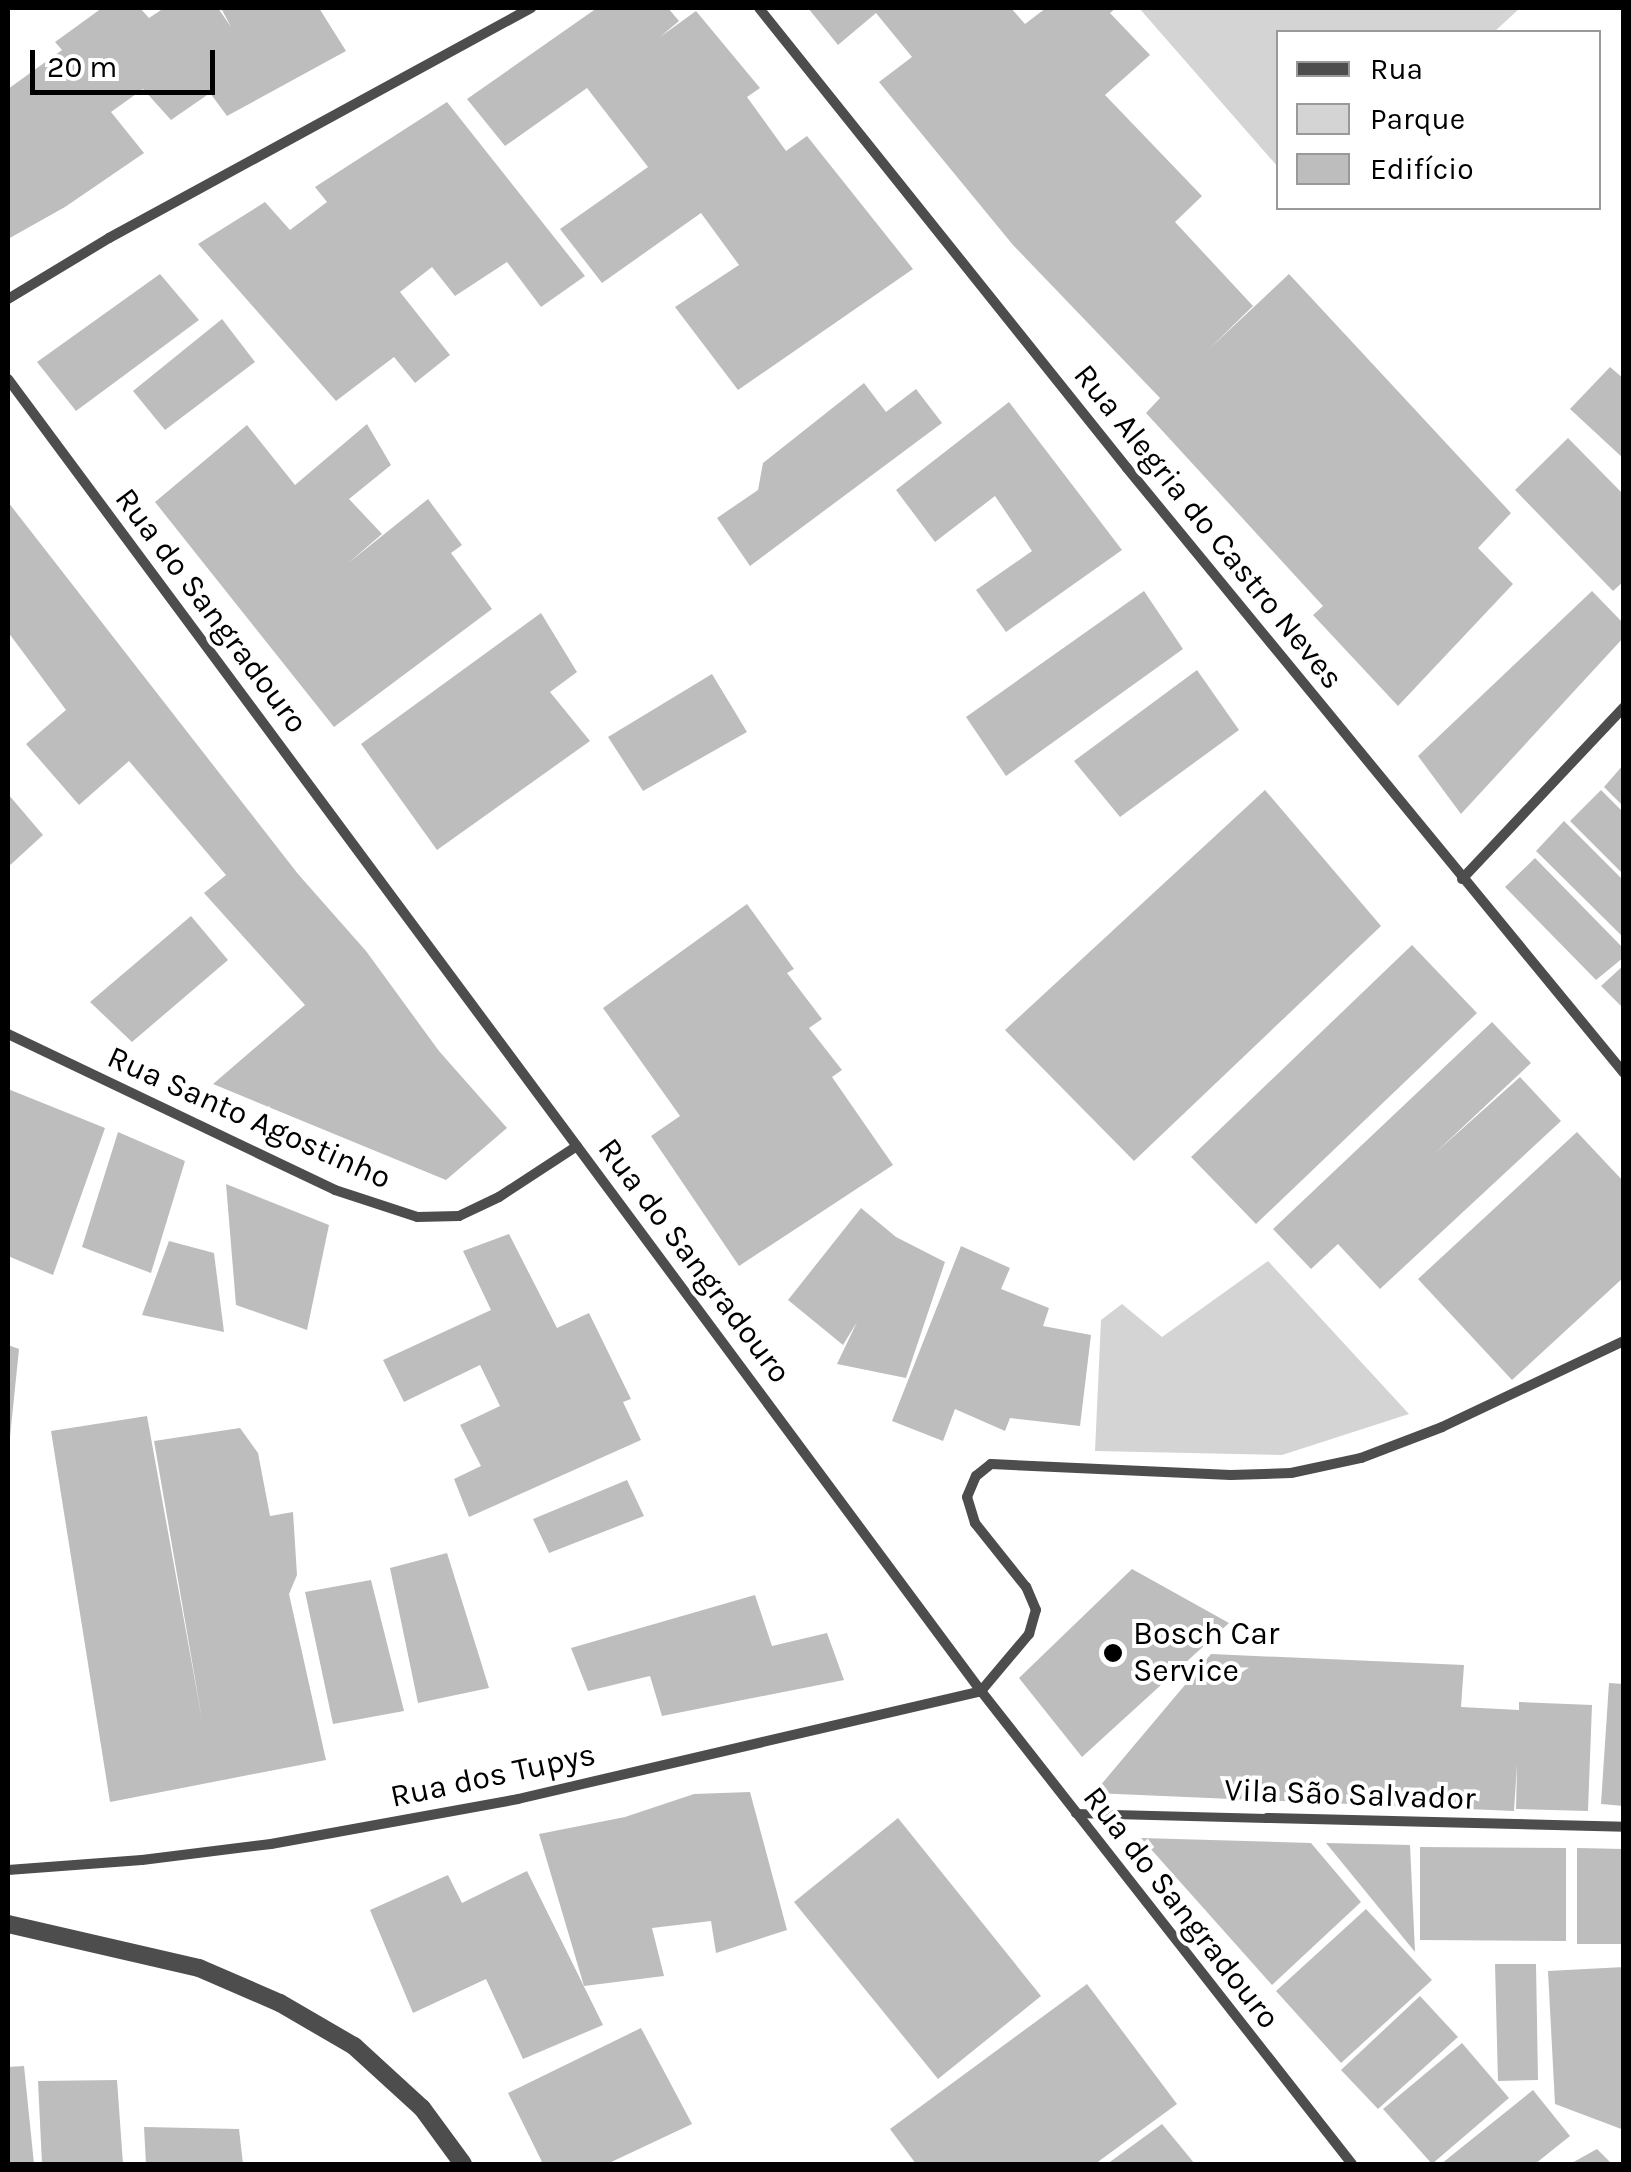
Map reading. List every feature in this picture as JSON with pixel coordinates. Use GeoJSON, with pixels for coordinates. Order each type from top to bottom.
{"type":"FeatureCollection","features":[{"type":"Feature","properties":{"kind":"street"},"geometry":{"type":"LineString","coordinates":[[8,298],[144,218],[531,8]]}},
{"type":"Feature","properties":{"kind":"street","name":"Rua Alegria do Castro Neves"},"geometry":{"type":"LineString","coordinates":[[760,8],[1462,880],[1624,1073]]}},
{"type":"Feature","properties":{"kind":"street","name":"Rua do Sangradouro"},"geometry":{"type":"LineString","coordinates":[[8,380],[981,1691],[1352,2164]]}},
{"type":"Feature","properties":{"kind":"street"},"geometry":{"type":"LineString","coordinates":[[1462,880],[1624,707]]}},
{"type":"Feature","properties":{"kind":"street","name":"Rua Santo Agostinho"},"geometry":{"type":"LineString","coordinates":[[8,1034],[334,1190],[416,1217],[459,1216],[498,1197],[577,1146]]}},
{"type":"Feature","properties":{"kind":"street"},"geometry":{"type":"LineString","coordinates":[[981,1691],[1029,1634],[1036,1610],[1026,1587],[975,1523],[967,1497],[991,1464],[1231,1475],[1290,1473],[1361,1458],[1442,1427],[1624,1340]]}},
{"type":"Feature","properties":{"kind":"street","name":"Rua dos Tupys"},"geometry":{"type":"LineString","coordinates":[[8,1870],[142,1860],[271,1844],[518,1799],[981,1691]]}},
{"type":"Feature","properties":{"kind":"street","name":"Vila São Salvador"},"geometry":{"type":"LineString","coordinates":[[1074,1813],[1624,1827]]}},
{"type":"Feature","properties":{"kind":"street"},"geometry":{"type":"LineString","coordinates":[[8,1924],[198,1968],[280,2003],[354,2046],[422,2108],[464,2164]]}},
{"type":"Feature","properties":{"kind":"green space"},"geometry":{"type":"Polygon","coordinates":[[[1139,8],[1520,8],[1496,30],[1276,30],[1276,165],[1139,8]]]}},
{"type":"Feature","properties":{"kind":"green space"},"geometry":{"type":"Polygon","coordinates":[[[1268,1261],[1409,1414],[1282,1455],[1095,1451],[1101,1320],[1122,1304],[1162,1337],[1268,1261]]]}},
{"type":"Feature","properties":{"kind":"building"},"geometry":{"type":"Polygon","coordinates":[[[102,8],[140,8],[149,18],[164,8],[218,8],[231,27],[221,8],[319,8],[346,51],[227,116],[210,93],[171,120],[143,89],[111,112],[144,153],[65,207],[8,239],[8,89],[62,50],[55,42],[102,8]]]}},
{"type":"Feature","properties":{"kind":"building"},"geometry":{"type":"Polygon","coordinates":[[[597,8],[668,8],[679,21],[660,37],[696,11],[760,88],[747,97],[786,151],[807,136],[913,269],[738,390],[675,307],[739,265],[701,213],[602,283],[560,229],[648,167],[587,88],[505,146],[467,99],[597,8]]]}},
{"type":"Feature","properties":{"kind":"building"},"geometry":{"type":"Polygon","coordinates":[[[808,8],[1011,8],[1025,24],[1046,8],[1116,8],[1110,13],[1150,55],[1105,95],[1202,196],[1175,222],[1253,306],[1208,350],[1289,274],[1511,513],[1478,548],[1513,584],[1398,706],[1313,615],[1323,606],[1146,413],[1160,398],[1013,245],[879,82],[912,57],[876,13],[838,45],[808,8]]]}},
{"type":"Feature","properties":{"kind":"building"},"geometry":{"type":"Polygon","coordinates":[[[447,102],[585,276],[541,307],[507,262],[455,296],[432,267],[400,292],[450,355],[415,383],[394,357],[336,401],[198,244],[265,202],[290,230],[327,202],[315,187],[447,102]]]}},
{"type":"Feature","properties":{"kind":"building"},"geometry":{"type":"Polygon","coordinates":[[[160,274],[199,320],[76,411],[37,362],[160,274]]]}},
{"type":"Feature","properties":{"kind":"building"},"geometry":{"type":"Polygon","coordinates":[[[222,319],[255,362],[165,430],[133,391],[222,319]]]}},
{"type":"Feature","properties":{"kind":"building"},"geometry":{"type":"Polygon","coordinates":[[[1610,367],[1624,379],[1624,459],[1570,409],[1610,367]]]}},
{"type":"Feature","properties":{"kind":"building"},"geometry":{"type":"Polygon","coordinates":[[[864,383],[886,412],[916,389],[942,423],[750,566],[717,518],[758,490],[763,463],[864,383]]]}},
{"type":"Feature","properties":{"kind":"building"},"geometry":{"type":"Polygon","coordinates":[[[1009,402],[1122,550],[1006,632],[976,590],[1032,551],[995,496],[935,542],[896,490],[1009,402]]]}},
{"type":"Feature","properties":{"kind":"building"},"geometry":{"type":"Polygon","coordinates":[[[367,424],[391,465],[349,499],[382,534],[347,564],[428,499],[462,545],[451,553],[492,609],[334,727],[155,502],[247,425],[295,485],[367,424]]]}},
{"type":"Feature","properties":{"kind":"building"},"geometry":{"type":"Polygon","coordinates":[[[1568,438],[1624,495],[1624,581],[1613,591],[1515,490],[1568,438]]]}},
{"type":"Feature","properties":{"kind":"building"},"geometry":{"type":"Polygon","coordinates":[[[8,502],[298,874],[366,951],[439,1051],[507,1128],[446,1180],[213,1084],[305,1005],[204,893],[226,875],[129,761],[79,805],[26,744],[66,710],[8,632],[8,502]]]}},
{"type":"Feature","properties":{"kind":"building"},"geometry":{"type":"Polygon","coordinates":[[[1144,591],[1183,649],[1006,776],[966,717],[1144,591]]]}},
{"type":"Feature","properties":{"kind":"building"},"geometry":{"type":"Polygon","coordinates":[[[1592,591],[1624,624],[1624,637],[1461,814],[1418,756],[1592,591]]]}},
{"type":"Feature","properties":{"kind":"building"},"geometry":{"type":"Polygon","coordinates":[[[541,613],[577,672],[550,692],[590,741],[437,850],[361,744],[541,613]]]}},
{"type":"Feature","properties":{"kind":"building"},"geometry":{"type":"Polygon","coordinates":[[[1197,670],[1239,730],[1120,817],[1074,761],[1197,670]]]}},
{"type":"Feature","properties":{"kind":"building"},"geometry":{"type":"Polygon","coordinates":[[[712,674],[747,732],[643,791],[608,737],[712,674]]]}},
{"type":"Feature","properties":{"kind":"building"},"geometry":{"type":"Polygon","coordinates":[[[1624,764],[1624,807],[1604,787],[1624,764]]]}},
{"type":"Feature","properties":{"kind":"building"},"geometry":{"type":"Polygon","coordinates":[[[1265,790],[1381,926],[1134,1161],[1005,1030],[1265,790]]]}},
{"type":"Feature","properties":{"kind":"building"},"geometry":{"type":"Polygon","coordinates":[[[1601,790],[1624,813],[1624,875],[1570,821],[1601,790]]]}},
{"type":"Feature","properties":{"kind":"building"},"geometry":{"type":"Polygon","coordinates":[[[8,794],[43,835],[8,867],[8,794]]]}},
{"type":"Feature","properties":{"kind":"building"},"geometry":{"type":"Polygon","coordinates":[[[1564,821],[1624,881],[1624,938],[1536,851],[1564,821]]]}},
{"type":"Feature","properties":{"kind":"building"},"geometry":{"type":"Polygon","coordinates":[[[1535,858],[1624,949],[1624,957],[1596,980],[1505,887],[1535,858]]]}},
{"type":"Feature","properties":{"kind":"building"},"geometry":{"type":"Polygon","coordinates":[[[747,904],[794,969],[787,973],[822,1019],[809,1028],[842,1070],[832,1077],[893,1165],[739,1266],[651,1136],[680,1116],[603,1008],[747,904]]]}},
{"type":"Feature","properties":{"kind":"building"},"geometry":{"type":"Polygon","coordinates":[[[191,916],[228,960],[132,1042],[90,1002],[191,916]]]}},
{"type":"Feature","properties":{"kind":"building"},"geometry":{"type":"Polygon","coordinates":[[[1412,945],[1477,1013],[1256,1224],[1191,1157],[1412,945]]]}},
{"type":"Feature","properties":{"kind":"building"},"geometry":{"type":"Polygon","coordinates":[[[1624,965],[1624,1009],[1601,986],[1624,965]]]}},
{"type":"Feature","properties":{"kind":"building"},"geometry":{"type":"Polygon","coordinates":[[[1492,1022],[1531,1063],[1434,1154],[1520,1077],[1561,1121],[1380,1289],[1338,1244],[1311,1269],[1273,1229],[1492,1022]]]}},
{"type":"Feature","properties":{"kind":"building"},"geometry":{"type":"Polygon","coordinates":[[[8,1089],[105,1128],[53,1275],[8,1256],[8,1089]]]}},
{"type":"Feature","properties":{"kind":"building"},"geometry":{"type":"Polygon","coordinates":[[[118,1132],[185,1161],[151,1273],[82,1247],[118,1132]]]}},
{"type":"Feature","properties":{"kind":"building"},"geometry":{"type":"Polygon","coordinates":[[[1577,1132],[1624,1182],[1624,1277],[1512,1380],[1418,1279],[1577,1132]]]}},
{"type":"Feature","properties":{"kind":"building"},"geometry":{"type":"Polygon","coordinates":[[[226,1184],[329,1225],[307,1330],[236,1305],[226,1184]]]}},
{"type":"Feature","properties":{"kind":"building"},"geometry":{"type":"Polygon","coordinates":[[[861,1208],[896,1237],[945,1262],[906,1378],[837,1364],[857,1322],[843,1345],[788,1300],[861,1208]]]}},
{"type":"Feature","properties":{"kind":"building"},"geometry":{"type":"Polygon","coordinates":[[[509,1234],[557,1328],[589,1313],[631,1399],[623,1402],[641,1440],[469,1517],[454,1479],[481,1466],[460,1425],[500,1406],[480,1365],[404,1402],[383,1360],[491,1310],[463,1251],[509,1234]]]}},
{"type":"Feature","properties":{"kind":"building"},"geometry":{"type":"Polygon","coordinates":[[[169,1241],[214,1253],[224,1332],[142,1315],[169,1241]]]}},
{"type":"Feature","properties":{"kind":"building"},"geometry":{"type":"Polygon","coordinates":[[[961,1246],[1010,1268],[1001,1289],[1049,1308],[1043,1326],[1091,1335],[1080,1426],[1010,1418],[1005,1431],[955,1409],[943,1441],[892,1421],[961,1246]]]}},
{"type":"Feature","properties":{"kind":"building"},"geometry":{"type":"Polygon","coordinates":[[[8,1345],[19,1349],[10,1437],[8,1437],[8,1345]]]}},
{"type":"Feature","properties":{"kind":"building"},"geometry":{"type":"Polygon","coordinates":[[[147,1416],[203,1725],[154,1441],[240,1428],[258,1453],[270,1516],[293,1512],[297,1575],[289,1594],[326,1760],[110,1802],[51,1431],[147,1416]]]}},
{"type":"Feature","properties":{"kind":"building"},"geometry":{"type":"Polygon","coordinates":[[[627,1480],[644,1516],[549,1553],[533,1519],[627,1480]]]}},
{"type":"Feature","properties":{"kind":"building"},"geometry":{"type":"Polygon","coordinates":[[[447,1553],[489,1688],[418,1703],[390,1568],[447,1553]]]}},
{"type":"Feature","properties":{"kind":"building"},"geometry":{"type":"Polygon","coordinates":[[[1132,1569],[1229,1623],[1082,1757],[1019,1678],[1132,1569]]]}},
{"type":"Feature","properties":{"kind":"building"},"geometry":{"type":"Polygon","coordinates":[[[371,1580],[404,1711],[333,1724],[305,1592],[371,1580]]]}},
{"type":"Feature","properties":{"kind":"building"},"geometry":{"type":"Polygon","coordinates":[[[755,1595],[772,1646],[827,1633],[844,1680],[662,1716],[650,1676],[588,1691],[571,1648],[755,1595]]]}},
{"type":"Feature","properties":{"kind":"building"},"geometry":{"type":"Polygon","coordinates":[[[1211,1654],[1464,1665],[1461,1707],[1519,1710],[1519,1702],[1592,1705],[1588,1811],[1516,1809],[1517,1764],[1514,1811],[1094,1793],[1211,1654]]]}},
{"type":"Feature","properties":{"kind":"building"},"geometry":{"type":"Polygon","coordinates":[[[1609,1683],[1624,1684],[1624,1806],[1601,1804],[1609,1683]]]}},
{"type":"Feature","properties":{"kind":"building"},"geometry":{"type":"Polygon","coordinates":[[[750,1792],[787,1930],[716,1953],[711,1921],[652,1928],[664,1976],[584,1986],[539,1834],[625,1817],[694,1794],[750,1792]]]}},
{"type":"Feature","properties":{"kind":"building"},"geometry":{"type":"Polygon","coordinates":[[[898,1818],[1041,1996],[938,2079],[794,1902],[898,1818]]]}},
{"type":"Feature","properties":{"kind":"building"},"geometry":{"type":"Polygon","coordinates":[[[1141,1838],[1311,1843],[1361,1902],[1272,1985],[1141,1838]]]}},
{"type":"Feature","properties":{"kind":"building"},"geometry":{"type":"Polygon","coordinates":[[[1326,1843],[1410,1845],[1415,1952],[1326,1843]]]}},
{"type":"Feature","properties":{"kind":"building"},"geometry":{"type":"Polygon","coordinates":[[[1420,1847],[1566,1848],[1566,1941],[1420,1940],[1420,1847]]]}},
{"type":"Feature","properties":{"kind":"building"},"geometry":{"type":"Polygon","coordinates":[[[1577,1848],[1624,1849],[1624,1944],[1577,1944],[1577,1848]]]}},
{"type":"Feature","properties":{"kind":"building"},"geometry":{"type":"Polygon","coordinates":[[[527,1871],[603,2025],[523,2059],[486,1979],[413,2013],[370,1910],[448,1875],[462,1903],[527,1871]]]}},
{"type":"Feature","properties":{"kind":"building"},"geometry":{"type":"Polygon","coordinates":[[[1366,1909],[1432,1980],[1341,2063],[1276,1991],[1366,1909]]]}},
{"type":"Feature","properties":{"kind":"building"},"geometry":{"type":"Polygon","coordinates":[[[1495,1964],[1536,1964],[1538,2080],[1498,2081],[1495,1964]]]}},
{"type":"Feature","properties":{"kind":"building"},"geometry":{"type":"Polygon","coordinates":[[[1624,1967],[1624,2130],[1555,2104],[1548,1971],[1624,1967]]]}},
{"type":"Feature","properties":{"kind":"building"},"geometry":{"type":"Polygon","coordinates":[[[1087,1984],[1177,2104],[1095,2164],[916,2164],[890,2129],[1087,1984]]]}},
{"type":"Feature","properties":{"kind":"building"},"geometry":{"type":"Polygon","coordinates":[[[1420,1996],[1458,2037],[1378,2109],[1341,2070],[1420,1996]]]}},
{"type":"Feature","properties":{"kind":"building"},"geometry":{"type":"Polygon","coordinates":[[[641,2028],[692,2124],[607,2164],[543,2164],[508,2093],[641,2028]]]}},
{"type":"Feature","properties":{"kind":"building"},"geometry":{"type":"Polygon","coordinates":[[[1462,2043],[1509,2098],[1432,2164],[1383,2109],[1462,2043]]]}},
{"type":"Feature","properties":{"kind":"building"},"geometry":{"type":"Polygon","coordinates":[[[24,2066],[34,2164],[8,2164],[8,2067],[24,2066]]]}},
{"type":"Feature","properties":{"kind":"building"},"geometry":{"type":"Polygon","coordinates":[[[117,2080],[123,2164],[42,2164],[38,2081],[117,2080]]]}},
{"type":"Feature","properties":{"kind":"building"},"geometry":{"type":"Polygon","coordinates":[[[1533,2090],[1570,2136],[1535,2164],[1441,2164],[1533,2090]]]}},
{"type":"Feature","properties":{"kind":"building"},"geometry":{"type":"Polygon","coordinates":[[[1162,2124],[1195,2164],[1107,2164],[1162,2124]]]}},
{"type":"Feature","properties":{"kind":"building"},"geometry":{"type":"Polygon","coordinates":[[[144,2127],[239,2129],[243,2164],[146,2164],[144,2127]]]}},
{"type":"Feature","properties":{"kind":"building"},"geometry":{"type":"Polygon","coordinates":[[[1597,2149],[1612,2164],[1570,2164],[1597,2149]]]}},
{"type":"Feature","properties":{"kind":"place","name":"Bosch Car Service"},"geometry":{"type":"Point","coordinates":[1113,1653]}}]}
